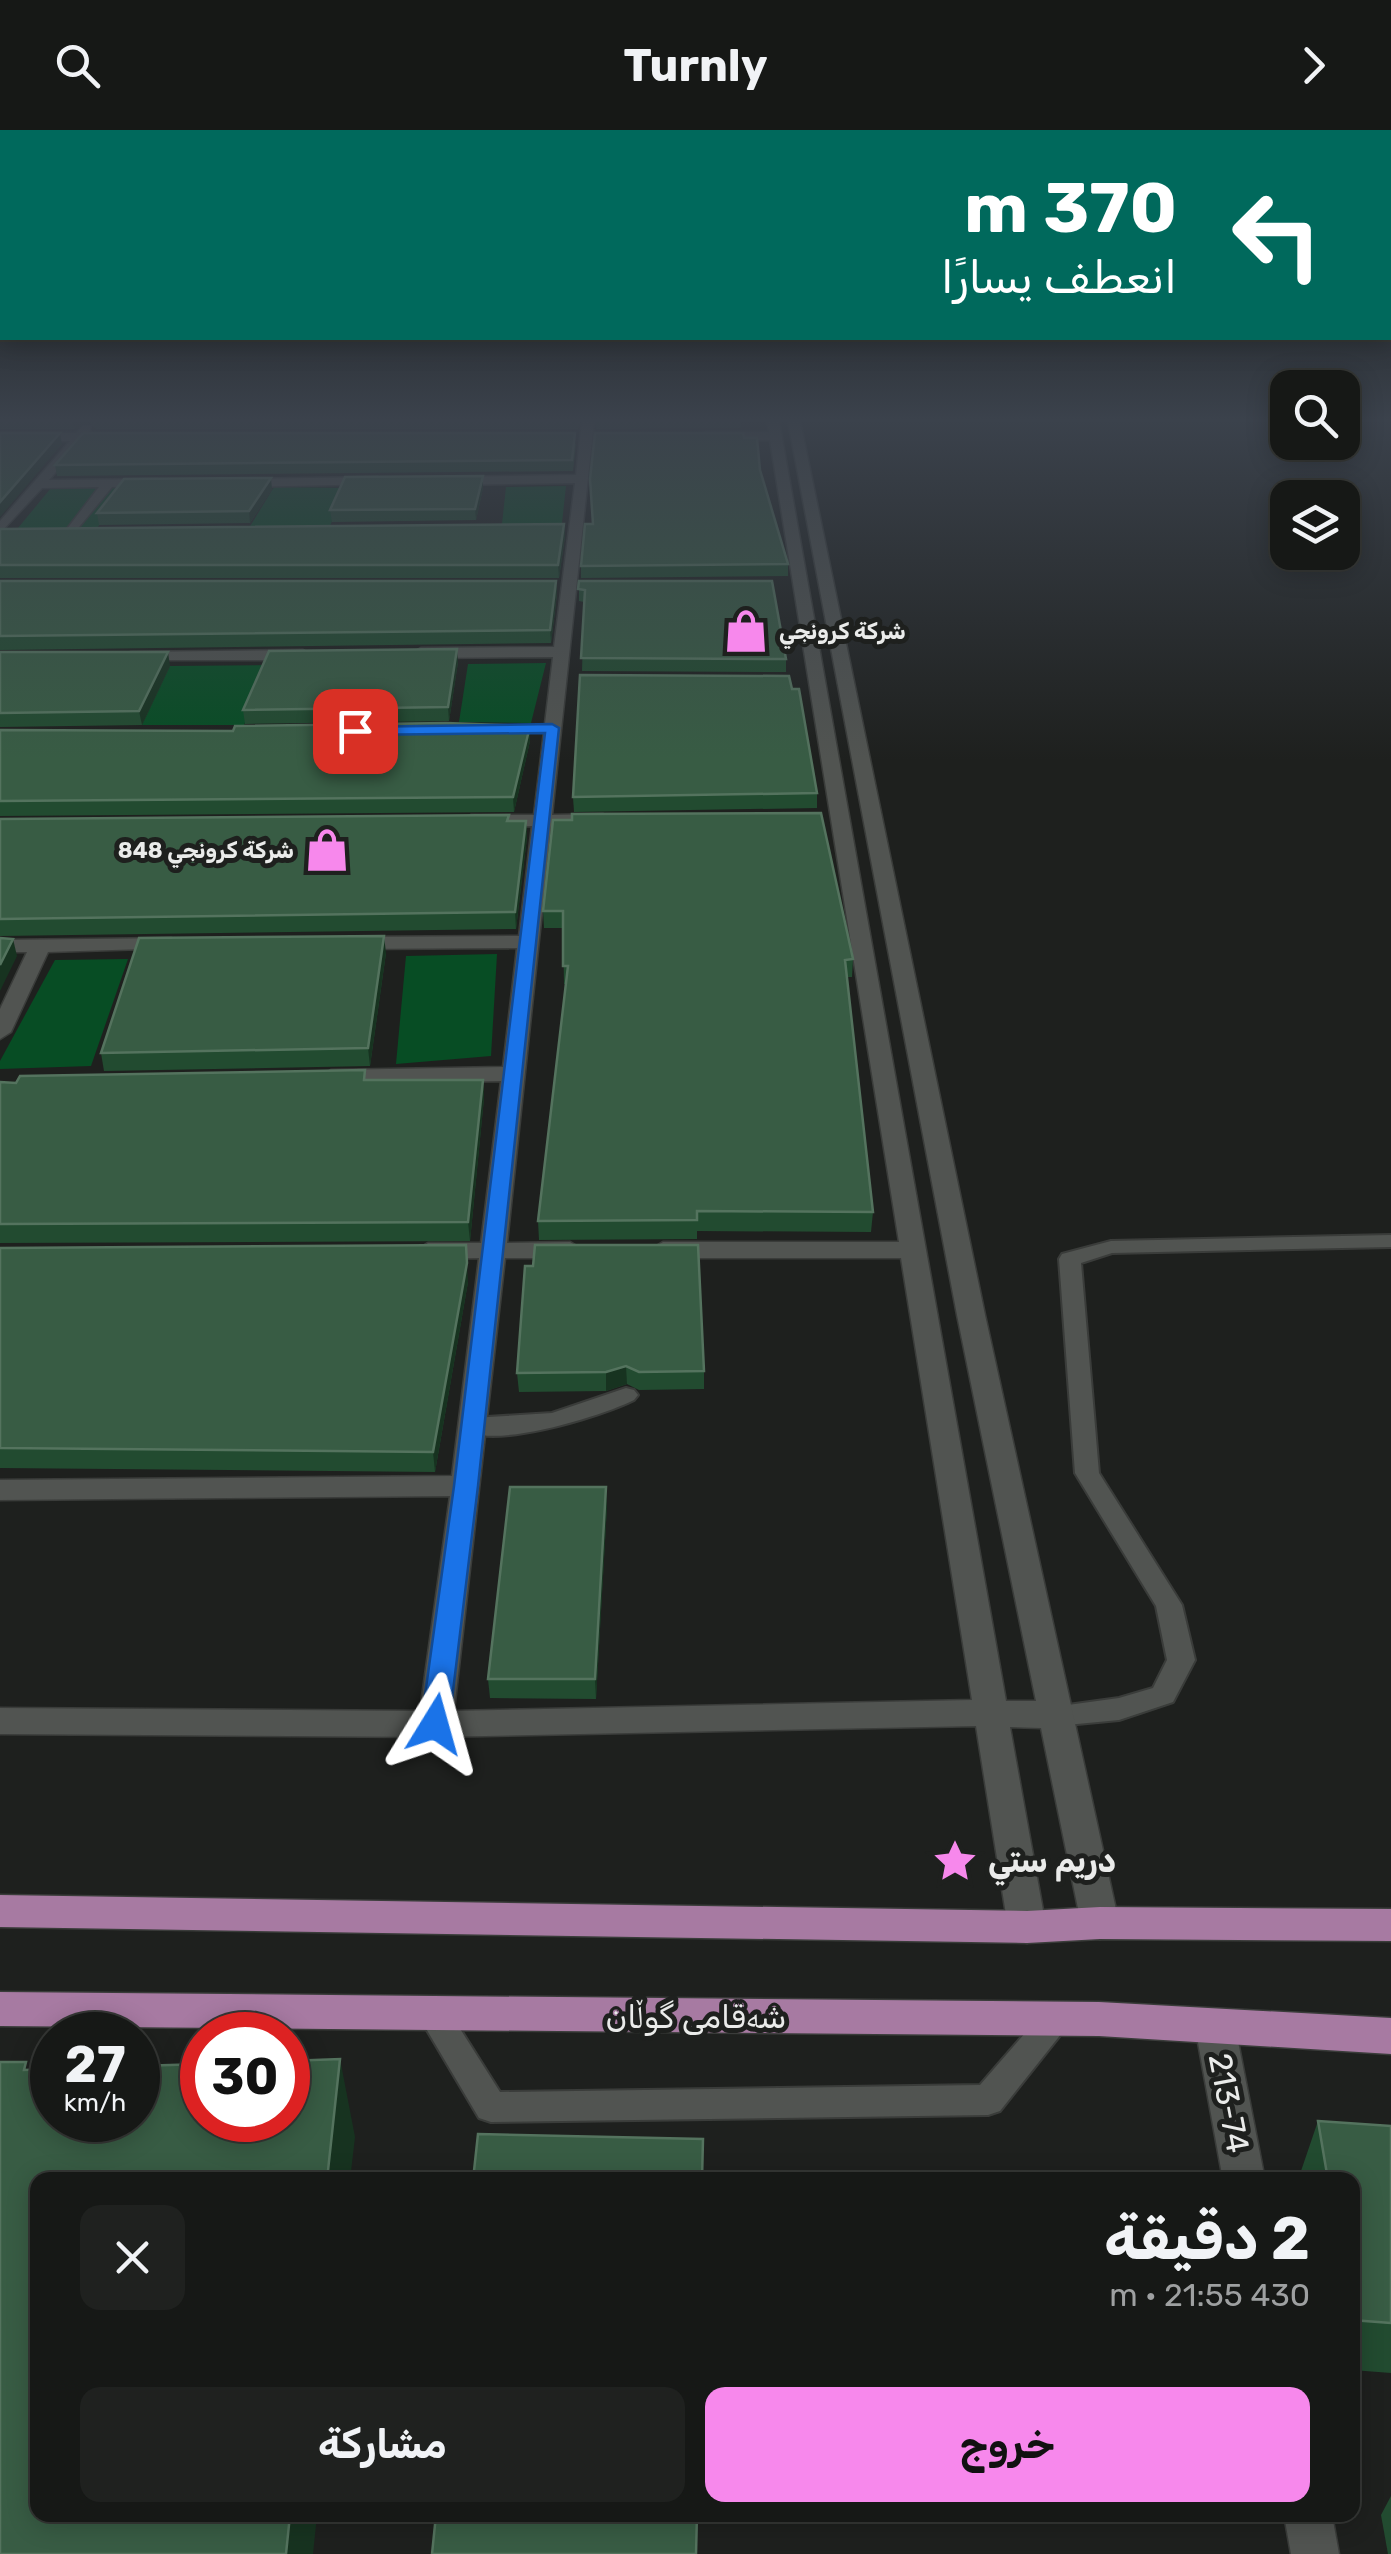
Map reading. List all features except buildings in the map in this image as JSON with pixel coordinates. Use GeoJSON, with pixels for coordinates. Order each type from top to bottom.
{"type":"FeatureCollection","features":[{"type":"Feature","properties":{"kind":"main road"},"geometry":{"type":"LineString","coordinates":[[2,1912],[1027,1927],[1100,1923],[1391,1925]]}},
{"type":"Feature","properties":{"kind":"main road","name":"شەقامی گوڵان"},"geometry":{"type":"LineString","coordinates":[[0,2009],[1058,2019],[1391,2036]]}},
{"type":"Feature","properties":{"kind":"street"},"geometry":{"type":"LineString","coordinates":[[435,1724],[542,820],[542,728],[567,680],[561,652],[568,584],[566,534]]}},
{"type":"Feature","properties":{"kind":"street"},"geometry":{"type":"LineString","coordinates":[[795,534],[792,585],[831,819],[912,1250],[1027,1927]]}},
{"type":"Feature","properties":{"kind":"street"},"geometry":{"type":"LineString","coordinates":[[809,534],[826,586],[971,1315],[1100,1923]]}},
{"type":"Feature","properties":{"kind":"street"},"geometry":{"type":"LineString","coordinates":[[792,585],[826,586]]}},
{"type":"Feature","properties":{"kind":"street"},"geometry":{"type":"LineString","coordinates":[[406,654],[561,652]]}},
{"type":"Feature","properties":{"kind":"street"},"geometry":{"type":"LineString","coordinates":[[116,658],[329,654]]}},
{"type":"Feature","properties":{"kind":"street"},"geometry":{"type":"LineString","coordinates":[[831,819],[874,819]]}},
{"type":"Feature","properties":{"kind":"street"},"geometry":{"type":"LineString","coordinates":[[445,821],[622,820]]}},
{"type":"Feature","properties":{"kind":"street"},"geometry":{"type":"LineString","coordinates":[[337,943],[528,942]]}},
{"type":"Feature","properties":{"kind":"street"},"geometry":{"type":"LineString","coordinates":[[0,946],[198,944]]}},
{"type":"Feature","properties":{"kind":"street"},"geometry":{"type":"LineString","coordinates":[[0,1032],[41,945]]}},
{"type":"Feature","properties":{"kind":"street"},"geometry":{"type":"LineString","coordinates":[[306,1078],[513,1074]]}},
{"type":"Feature","properties":{"kind":"street"},"geometry":{"type":"LineString","coordinates":[[394,1251],[592,1250]]}},
{"type":"Feature","properties":{"kind":"street"},"geometry":{"type":"LineString","coordinates":[[632,1250],[912,1250]]}},
{"type":"Feature","properties":{"kind":"street"},"geometry":{"type":"LineString","coordinates":[[923,1317],[971,1315]]}},
{"type":"Feature","properties":{"kind":"street"},"geometry":{"type":"LineString","coordinates":[[0,1490],[466,1486]]}},
{"type":"Feature","properties":{"kind":"street"},"geometry":{"type":"LineString","coordinates":[[0,1721],[435,1724],[1056,1715]]}},
{"type":"Feature","properties":{"kind":"street","name":"213-74"},"geometry":{"type":"LineString","coordinates":[[1214,2026],[1242,2172]]}},
{"type":"Feature","properties":{"kind":"street"},"geometry":{"type":"LineString","coordinates":[[1309,2522],[1315,2554]]}},
{"type":"Feature","properties":{"kind":"lane"},"geometry":{"type":"LineString","coordinates":[[1056,1715],[1119,1709],[1163,1696],[1181,1660],[1170,1605],[1086,1473],[1070,1260],[1111,1247],[1391,1240]]}},
{"type":"Feature","properties":{"kind":"lane"},"geometry":{"type":"LineString","coordinates":[[472,1426],[529,1425],[588,1415],[626,1395]]}},
{"type":"Feature","properties":{"kind":"lane"},"geometry":{"type":"LineString","coordinates":[[434,2015],[490,2107],[988,2100],[1058,2019]]}},
{"type":"Feature","properties":{"kind":"green space"},"geometry":{"type":"Polygon","coordinates":[[[546,663],[531,723],[459,722],[468,664],[546,663]]]}},
{"type":"Feature","properties":{"kind":"green space"},"geometry":{"type":"Polygon","coordinates":[[[271,665],[244,725],[142,725],[170,666],[271,665]]]}},
{"type":"Feature","properties":{"kind":"green space"},"geometry":{"type":"Polygon","coordinates":[[[497,954],[491,1056],[396,1064],[406,956],[497,954]]]}},
{"type":"Feature","properties":{"kind":"green space"},"geometry":{"type":"Polygon","coordinates":[[[128,959],[91,1066],[0,1069],[0,1061],[55,960],[128,959]]]}},
{"type":"Feature","properties":{"kind":"place","name":"شركة كرونجي"},"geometry":{"type":"Point","coordinates":[746,631]}},
{"type":"Feature","properties":{"kind":"place","name":"شركة كرونجي 848"},"geometry":{"type":"Point","coordinates":[327,850]}},
{"type":"Feature","properties":{"kind":"place","name":"دريم ستي"},"geometry":{"type":"Point","coordinates":[955,1861]}},
{"type":"Feature","properties":{"kind":"route"},"geometry":{"type":"LineString","coordinates":[[355,731],[552,728],[466,1486],[435,1724]]}}]}
